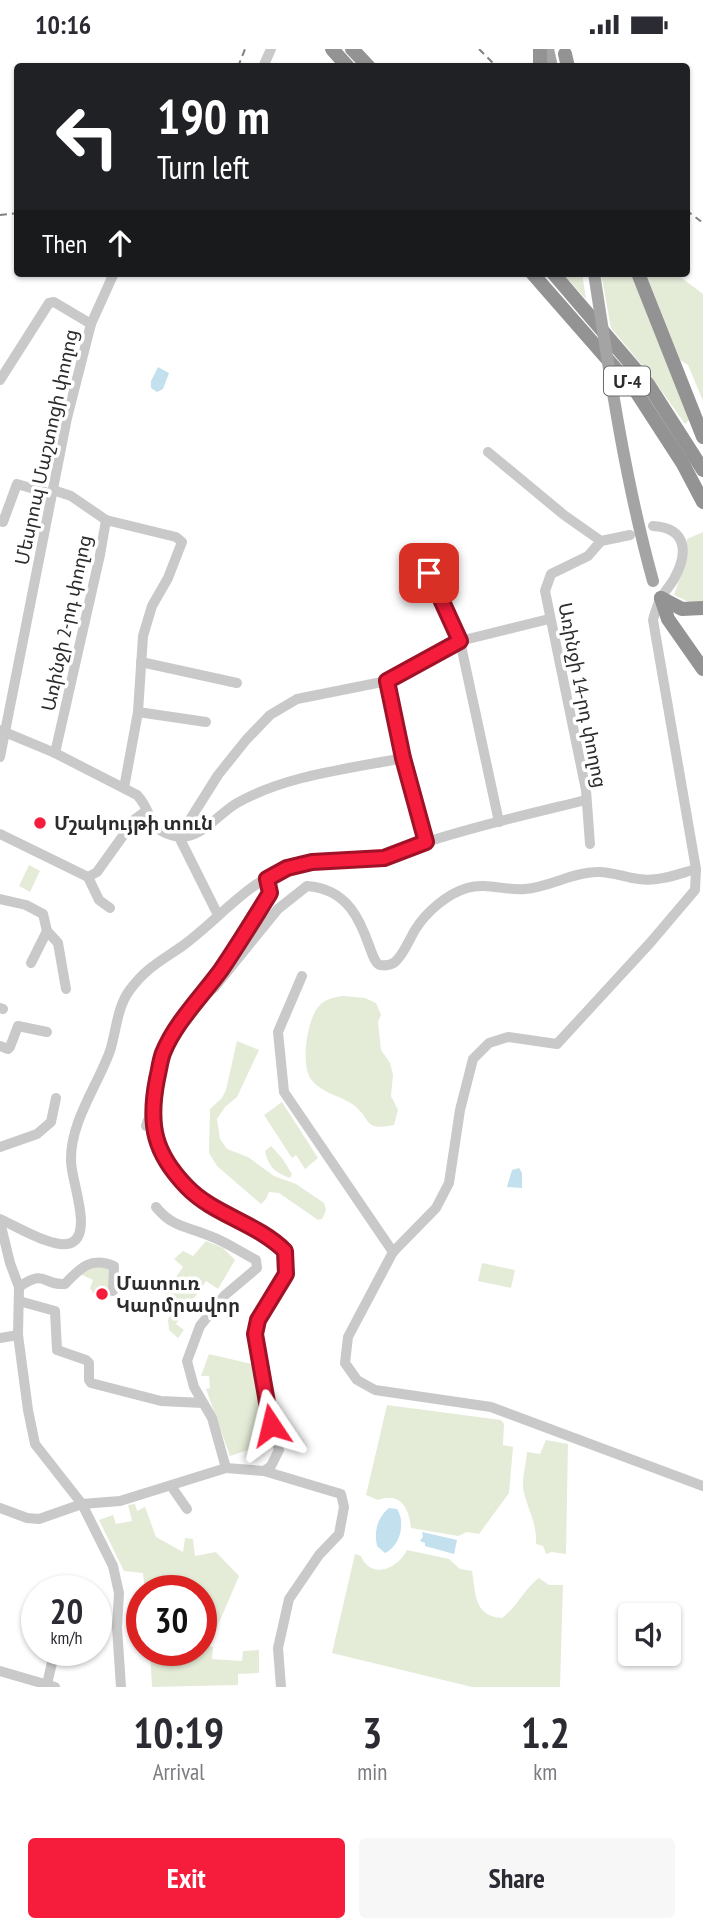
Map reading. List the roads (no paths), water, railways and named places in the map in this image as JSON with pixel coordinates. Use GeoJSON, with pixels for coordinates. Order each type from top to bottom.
{"type":"FeatureCollection","features":[{"type":"Feature","properties":{"kind":"highway"},"geometry":{"type":"LineString","coordinates":[[332,49],[344,63]]}},
{"type":"Feature","properties":{"kind":"highway"},"geometry":{"type":"LineString","coordinates":[[352,49],[365,63]]}},
{"type":"Feature","properties":{"kind":"highway"},"geometry":{"type":"LineString","coordinates":[[365,49],[377,63]]}},
{"type":"Feature","properties":{"kind":"highway","name":"Մ-4"},"geometry":{"type":"LineString","coordinates":[[536,277],[637,393],[683,464],[703,502]]}},
{"type":"Feature","properties":{"kind":"highway","name":"Մ-4"},"geometry":{"type":"LineString","coordinates":[[556,277],[648,384],[703,470]]}},
{"type":"Feature","properties":{"kind":"highway"},"geometry":{"type":"LineString","coordinates":[[640,277],[703,437]]}},
{"type":"Feature","properties":{"kind":"highway"},"geometry":{"type":"LineString","coordinates":[[661,598],[682,609],[703,608]]}},
{"type":"Feature","properties":{"kind":"highway"},"geometry":{"type":"LineString","coordinates":[[661,598],[668,619],[703,669]]}},
{"type":"Feature","properties":{"kind":"main road"},"geometry":{"type":"LineString","coordinates":[[595,277],[618,429],[638,525],[653,581],[661,598]]}},
{"type":"Feature","properties":{"kind":"street","name":"Մեսրոպ Մաշտոցի փողոց"},"geometry":{"type":"LineString","coordinates":[[0,757],[67,418],[91,324],[112,277]]}},
{"type":"Feature","properties":{"kind":"street"},"geometry":{"type":"LineString","coordinates":[[0,380],[50,303],[54,302],[91,324]]}},
{"type":"Feature","properties":{"kind":"street"},"geometry":{"type":"LineString","coordinates":[[488,452],[564,515],[601,541],[630,535]]}},
{"type":"Feature","properties":{"kind":"street","name":"Առինջի 2-րդ փողոց"},"geometry":{"type":"LineString","coordinates":[[2,522],[17,484],[71,496],[106,520],[55,753]]}},
{"type":"Feature","properties":{"kind":"street"},"geometry":{"type":"LineString","coordinates":[[106,520],[176,537],[182,543],[168,578],[152,606],[143,636],[138,712],[124,788]]}},
{"type":"Feature","properties":{"kind":"street"},"geometry":{"type":"LineString","coordinates":[[653,527],[665,527],[681,540],[680,565],[661,598],[653,620],[696,869],[695,890],[557,1044],[508,1037],[489,1043],[473,1059],[460,1110],[449,1183],[436,1208],[393,1252],[348,1337],[345,1363],[357,1380],[375,1390],[491,1407],[703,1486]]}},
{"type":"Feature","properties":{"kind":"street","name":"Առինջի 14-րդ փողոց"},"geometry":{"type":"LineString","coordinates":[[590,844],[586,790],[545,591],[551,574],[588,556],[601,541]]}},
{"type":"Feature","properties":{"kind":"street"},"geometry":{"type":"LineString","coordinates":[[429,573],[460,641],[499,822]]}},
{"type":"Feature","properties":{"kind":"street"},"geometry":{"type":"LineString","coordinates":[[178,837],[218,775],[270,715],[296,699],[387,681],[460,641],[549,619]]}},
{"type":"Feature","properties":{"kind":"street"},"geometry":{"type":"LineString","coordinates":[[141,661],[237,683]]}},
{"type":"Feature","properties":{"kind":"street"},"geometry":{"type":"LineString","coordinates":[[387,681],[403,758],[426,842]]}},
{"type":"Feature","properties":{"kind":"street"},"geometry":{"type":"LineString","coordinates":[[138,712],[205,722]]}},
{"type":"Feature","properties":{"kind":"street"},"geometry":{"type":"LineString","coordinates":[[3,731],[55,753],[137,795],[156,827],[166,835],[178,837],[193,836],[237,803],[285,782],[403,758]]}},
{"type":"Feature","properties":{"kind":"street"},"geometry":{"type":"LineString","coordinates":[[0,1225],[53,1244],[64,1245],[79,1237],[82,1221],[71,1160],[75,1130],[104,1066],[126,995],[142,974],[161,958],[180,947],[267,879],[287,868],[312,862],[384,858],[426,842],[586,800]]}},
{"type":"Feature","properties":{"kind":"street"},"geometry":{"type":"LineString","coordinates":[[88,877],[97,872],[135,819],[146,811]]}},
{"type":"Feature","properties":{"kind":"street"},"geometry":{"type":"LineString","coordinates":[[0,834],[88,877],[99,900],[110,908]]}},
{"type":"Feature","properties":{"kind":"street"},"geometry":{"type":"LineString","coordinates":[[178,837],[218,915]]}},
{"type":"Feature","properties":{"kind":"street"},"geometry":{"type":"LineString","coordinates":[[197,1002],[214,988],[278,909],[307,886],[327,889],[337,895],[366,932],[373,960],[377,964],[389,965],[401,955],[417,926],[428,914],[453,893],[473,886],[526,889],[597,871],[654,880],[696,869]]}},
{"type":"Feature","properties":{"kind":"street"},"geometry":{"type":"LineString","coordinates":[[146,1126],[152,1113],[162,1054],[233,953],[270,893],[267,879]]}},
{"type":"Feature","properties":{"kind":"street"},"geometry":{"type":"LineString","coordinates":[[0,899],[26,905],[43,914],[47,931],[58,943],[66,989]]}},
{"type":"Feature","properties":{"kind":"street"},"geometry":{"type":"LineString","coordinates":[[31,963],[47,931]]}},
{"type":"Feature","properties":{"kind":"street"},"geometry":{"type":"LineString","coordinates":[[302,976],[278,1033],[284,1092],[393,1252]]}},
{"type":"Feature","properties":{"kind":"street"},"geometry":{"type":"LineString","coordinates":[[0,1046],[8,1049],[10,1047],[18,1026],[47,1032]]}},
{"type":"Feature","properties":{"kind":"street"},"geometry":{"type":"LineString","coordinates":[[0,1147],[37,1134],[51,1122],[56,1098]]}},
{"type":"Feature","properties":{"kind":"street"},"geometry":{"type":"LineString","coordinates":[[152,1113],[161,1154],[171,1170],[188,1188],[207,1203],[262,1234],[285,1251],[286,1274],[258,1320],[255,1334],[267,1411],[279,1450],[271,1466],[264,1471]]}},
{"type":"Feature","properties":{"kind":"street"},"geometry":{"type":"LineString","coordinates":[[156,1207],[166,1219],[184,1229],[208,1235],[256,1260],[257,1268],[225,1295],[200,1326],[187,1361],[194,1387],[212,1418],[226,1468]]}},
{"type":"Feature","properties":{"kind":"street"},"geometry":{"type":"LineString","coordinates":[[0,1225],[19,1287],[18,1335],[35,1444],[82,1504],[113,1566],[119,1593],[117,1627],[121,1687]]}},
{"type":"Feature","properties":{"kind":"street"},"geometry":{"type":"LineString","coordinates":[[19,1287],[38,1277],[44,1277],[57,1285],[65,1285],[81,1266],[95,1263],[114,1266],[113,1291]]}},
{"type":"Feature","properties":{"kind":"street"},"geometry":{"type":"LineString","coordinates":[[19,1301],[55,1311],[57,1350],[86,1360],[89,1363],[91,1383],[161,1401],[203,1403]]}},
{"type":"Feature","properties":{"kind":"street"},"geometry":{"type":"LineString","coordinates":[[0,1338],[18,1335]]}},
{"type":"Feature","properties":{"kind":"street"},"geometry":{"type":"LineString","coordinates":[[0,1508],[39,1520],[82,1504],[120,1501],[226,1468],[264,1471],[341,1494],[344,1507],[339,1534],[319,1555],[289,1599],[278,1648],[281,1687]]}},
{"type":"Feature","properties":{"kind":"street"},"geometry":{"type":"LineString","coordinates":[[171,1486],[187,1509]]}},
{"type":"Feature","properties":{"kind":"street"},"geometry":{"type":"LineString","coordinates":[[0,1671],[51,1686],[53,1666]]}},
{"type":"Feature","properties":{"kind":"water"},"geometry":{"type":"Polygon","coordinates":[[[158,367],[169,373],[163,389],[157,392],[151,388],[151,381],[158,367]]]}},
{"type":"Feature","properties":{"kind":"water"},"geometry":{"type":"Polygon","coordinates":[[[519,1168],[522,1173],[522,1188],[507,1187],[512,1170],[519,1168]]]}},
{"type":"Feature","properties":{"kind":"water"},"geometry":{"type":"Polygon","coordinates":[[[389,1508],[397,1509],[401,1527],[398,1540],[385,1553],[377,1546],[376,1530],[379,1520],[389,1508]]]}},
{"type":"Feature","properties":{"kind":"water"},"geometry":{"type":"Polygon","coordinates":[[[422,1532],[457,1540],[454,1554],[425,1546],[425,1543],[420,1541],[422,1532]]]}},
{"type":"Feature","properties":{"kind":"railway"},"geometry":{"type":"LineString","coordinates":[[240,63],[245,49]]}},
{"type":"Feature","properties":{"kind":"railway"},"geometry":{"type":"LineString","coordinates":[[479,49],[493,63]]}},
{"type":"Feature","properties":{"kind":"railway"},"geometry":{"type":"LineString","coordinates":[[0,215],[14,213]]}},
{"type":"Feature","properties":{"kind":"railway"},"geometry":{"type":"LineString","coordinates":[[690,213],[703,223]]}},
{"type":"Feature","properties":{"kind":"place","name":"Մշակույթի տուն"},"geometry":{"type":"Point","coordinates":[40,823]}},
{"type":"Feature","properties":{"kind":"place","name":"Մատուռ Կարմրավոր"},"geometry":{"type":"Point","coordinates":[102,1294]}}]}
